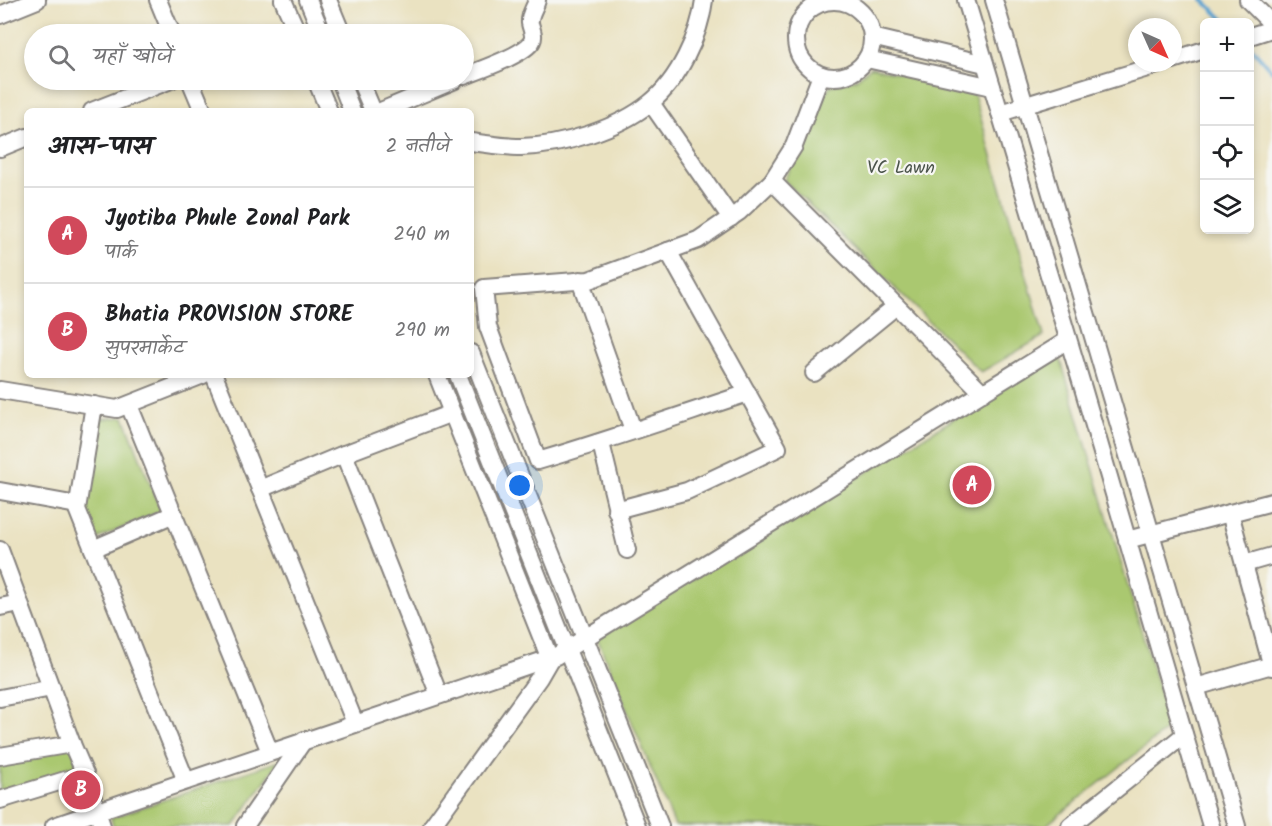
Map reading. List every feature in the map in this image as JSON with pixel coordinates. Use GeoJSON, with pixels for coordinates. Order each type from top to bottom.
{"type":"FeatureCollection","features":[{"type":"Feature","properties":{"kind":"street"},"geometry":{"type":"LineString","coordinates":[[0,15],[37,0]]}},
{"type":"Feature","properties":{"kind":"street"},"geometry":{"type":"LineString","coordinates":[[158,0],[168,24]]}},
{"type":"Feature","properties":{"kind":"street"},"geometry":{"type":"LineString","coordinates":[[283,0],[294,24]]}},
{"type":"Feature","properties":{"kind":"street"},"geometry":{"type":"LineString","coordinates":[[308,0],[318,24]]}},
{"type":"Feature","properties":{"kind":"street"},"geometry":{"type":"LineString","coordinates":[[328,0],[338,24]]}},
{"type":"Feature","properties":{"kind":"street"},"geometry":{"type":"LineString","coordinates":[[474,72],[510,57],[528,46],[532,41],[531,12],[537,0]]}},
{"type":"Feature","properties":{"kind":"street"},"geometry":{"type":"LineString","coordinates":[[474,142],[521,147],[568,141],[623,120],[651,103],[678,72],[702,18],[704,0]]}},
{"type":"Feature","properties":{"kind":"street"},"geometry":{"type":"LineString","coordinates":[[966,0],[1211,826]]}},
{"type":"Feature","properties":{"kind":"street"},"geometry":{"type":"LineString","coordinates":[[994,0],[1237,826]]}},
{"type":"Feature","properties":{"kind":"street"},"geometry":{"type":"LineString","coordinates":[[1248,0],[1272,24]]}},
{"type":"Feature","properties":{"kind":"street"},"geometry":{"type":"LineString","coordinates":[[835,1],[854,6],[865,16],[872,37],[867,59],[855,71],[844,77],[826,77],[814,73],[803,64],[796,49],[796,32],[800,20],[811,8],[824,2],[835,1]]}},
{"type":"Feature","properties":{"kind":"street"},"geometry":{"type":"LineString","coordinates":[[1254,35],[1272,29]]}},
{"type":"Feature","properties":{"kind":"street"},"geometry":{"type":"LineString","coordinates":[[872,37],[985,64]]}},
{"type":"Feature","properties":{"kind":"street"},"geometry":{"type":"LineString","coordinates":[[1182,57],[1200,51]]}},
{"type":"Feature","properties":{"kind":"street"},"geometry":{"type":"LineString","coordinates":[[867,59],[992,87]]}},
{"type":"Feature","properties":{"kind":"street"},"geometry":{"type":"LineString","coordinates":[[1000,113],[1135,72]]}},
{"type":"Feature","properties":{"kind":"street"},"geometry":{"type":"LineString","coordinates":[[748,393],[633,430],[601,443],[538,461],[488,327],[484,288],[589,280],[698,240],[731,218],[772,181],[794,146],[821,75]]}},
{"type":"Feature","properties":{"kind":"street"},"geometry":{"type":"LineString","coordinates":[[100,108],[146,90]]}},
{"type":"Feature","properties":{"kind":"street"},"geometry":{"type":"LineString","coordinates":[[194,90],[202,108]]}},
{"type":"Feature","properties":{"kind":"street"},"geometry":{"type":"LineString","coordinates":[[320,90],[328,108]]}},
{"type":"Feature","properties":{"kind":"street"},"geometry":{"type":"LineString","coordinates":[[344,90],[351,108]]}},
{"type":"Feature","properties":{"kind":"street"},"geometry":{"type":"LineString","coordinates":[[364,90],[372,108]]}},
{"type":"Feature","properties":{"kind":"street"},"geometry":{"type":"LineString","coordinates":[[388,108],[431,90]]}},
{"type":"Feature","properties":{"kind":"street"},"geometry":{"type":"LineString","coordinates":[[651,103],[731,218]]}},
{"type":"Feature","properties":{"kind":"street"},"geometry":{"type":"LineString","coordinates":[[0,148],[24,138]]}},
{"type":"Feature","properties":{"kind":"street"},"geometry":{"type":"LineString","coordinates":[[772,181],[983,393]]}},
{"type":"Feature","properties":{"kind":"street"},"geometry":{"type":"LineString","coordinates":[[616,510],[687,491],[778,448],[668,251]]}},
{"type":"Feature","properties":{"kind":"street"},"geometry":{"type":"LineString","coordinates":[[580,280],[633,430]]}},
{"type":"Feature","properties":{"kind":"street"},"geometry":{"type":"LineString","coordinates":[[814,373],[896,306]]}},
{"type":"Feature","properties":{"kind":"street"},"geometry":{"type":"LineString","coordinates":[[54,826],[100,819],[186,781],[550,658],[567,650],[1068,340]]}},
{"type":"Feature","properties":{"kind":"street"},"geometry":{"type":"LineString","coordinates":[[1073,358],[1098,354]]}},
{"type":"Feature","properties":{"kind":"street"},"geometry":{"type":"LineString","coordinates":[[474,360],[660,826]]}},
{"type":"Feature","properties":{"kind":"street"},"geometry":{"type":"LineString","coordinates":[[0,374],[3,390],[117,409],[196,378]]}},
{"type":"Feature","properties":{"kind":"street"},"geometry":{"type":"LineString","coordinates":[[215,378],[355,723]]}},
{"type":"Feature","properties":{"kind":"street"},"geometry":{"type":"LineString","coordinates":[[438,378],[550,658]]}},
{"type":"Feature","properties":{"kind":"street"},"geometry":{"type":"LineString","coordinates":[[459,378],[637,826]]}},
{"type":"Feature","properties":{"kind":"street"},"geometry":{"type":"LineString","coordinates":[[93,405],[77,509],[186,781]]}},
{"type":"Feature","properties":{"kind":"street"},"geometry":{"type":"LineString","coordinates":[[129,405],[270,752]]}},
{"type":"Feature","properties":{"kind":"street"},"geometry":{"type":"LineString","coordinates":[[260,489],[452,413]]}},
{"type":"Feature","properties":{"kind":"street"},"geometry":{"type":"LineString","coordinates":[[601,443],[627,550]]}},
{"type":"Feature","properties":{"kind":"street"},"geometry":{"type":"LineString","coordinates":[[344,454],[439,695]]}},
{"type":"Feature","properties":{"kind":"street"},"geometry":{"type":"LineString","coordinates":[[0,491],[77,505]]}},
{"type":"Feature","properties":{"kind":"street"},"geometry":{"type":"LineString","coordinates":[[1127,540],[1272,502]]}},
{"type":"Feature","properties":{"kind":"street"},"geometry":{"type":"LineString","coordinates":[[1196,687],[1272,666],[1230,513]]}},
{"type":"Feature","properties":{"kind":"street"},"geometry":{"type":"LineString","coordinates":[[93,549],[174,514]]}},
{"type":"Feature","properties":{"kind":"street"},"geometry":{"type":"LineString","coordinates":[[0,550],[100,819]]}},
{"type":"Feature","properties":{"kind":"street"},"geometry":{"type":"LineString","coordinates":[[1244,564],[1272,556]]}},
{"type":"Feature","properties":{"kind":"street"},"geometry":{"type":"LineString","coordinates":[[0,607],[20,603]]}},
{"type":"Feature","properties":{"kind":"street"},"geometry":{"type":"LineString","coordinates":[[432,826],[539,678],[550,658]]}},
{"type":"Feature","properties":{"kind":"street"},"geometry":{"type":"LineString","coordinates":[[0,698],[52,688]]}},
{"type":"Feature","properties":{"kind":"street"},"geometry":{"type":"LineString","coordinates":[[1070,826],[1184,735]]}},
{"type":"Feature","properties":{"kind":"street"},"geometry":{"type":"LineString","coordinates":[[245,826],[304,740]]}},
{"type":"Feature","properties":{"kind":"street"},"geometry":{"type":"LineString","coordinates":[[0,756],[72,744]]}},
{"type":"Feature","properties":{"kind":"street"},"geometry":{"type":"LineString","coordinates":[[0,800],[85,774]]}},
{"type":"Feature","properties":{"kind":"green space","name":"VC Lawn"},"geometry":{"type":"Polygon","coordinates":[[[871,67],[973,91],[1044,336],[981,372],[784,180],[830,86],[856,79],[871,67]]]}},
{"type":"Feature","properties":{"kind":"green space"},"geometry":{"type":"Polygon","coordinates":[[[1059,354],[1170,727],[1045,826],[675,826],[597,638],[1059,354]]]}},
{"type":"Feature","properties":{"kind":"green space"},"geometry":{"type":"Polygon","coordinates":[[[124,417],[161,511],[97,539],[83,510],[99,419],[124,417]]]}},
{"type":"Feature","properties":{"kind":"green space"},"geometry":{"type":"Polygon","coordinates":[[[72,744],[78,771],[0,798],[0,756],[72,744]]]}},
{"type":"Feature","properties":{"kind":"green space"},"geometry":{"type":"Polygon","coordinates":[[[279,761],[234,826],[113,826],[111,818],[279,761]]]}},
{"type":"Feature","properties":{"kind":"waterway"},"geometry":{"type":"LineString","coordinates":[[1203,0],[1222,18]]}},
{"type":"Feature","properties":{"kind":"waterway"},"geometry":{"type":"LineString","coordinates":[[1254,50],[1272,71]]}},
{"type":"Feature","properties":{"kind":"place","name":"Jyotiba Phule Zonal Park"},"geometry":{"type":"Point","coordinates":[972,485]}},
{"type":"Feature","properties":{"kind":"place","name":"Bhatia PROVISION STORE"},"geometry":{"type":"Point","coordinates":[81,790]}}]}
